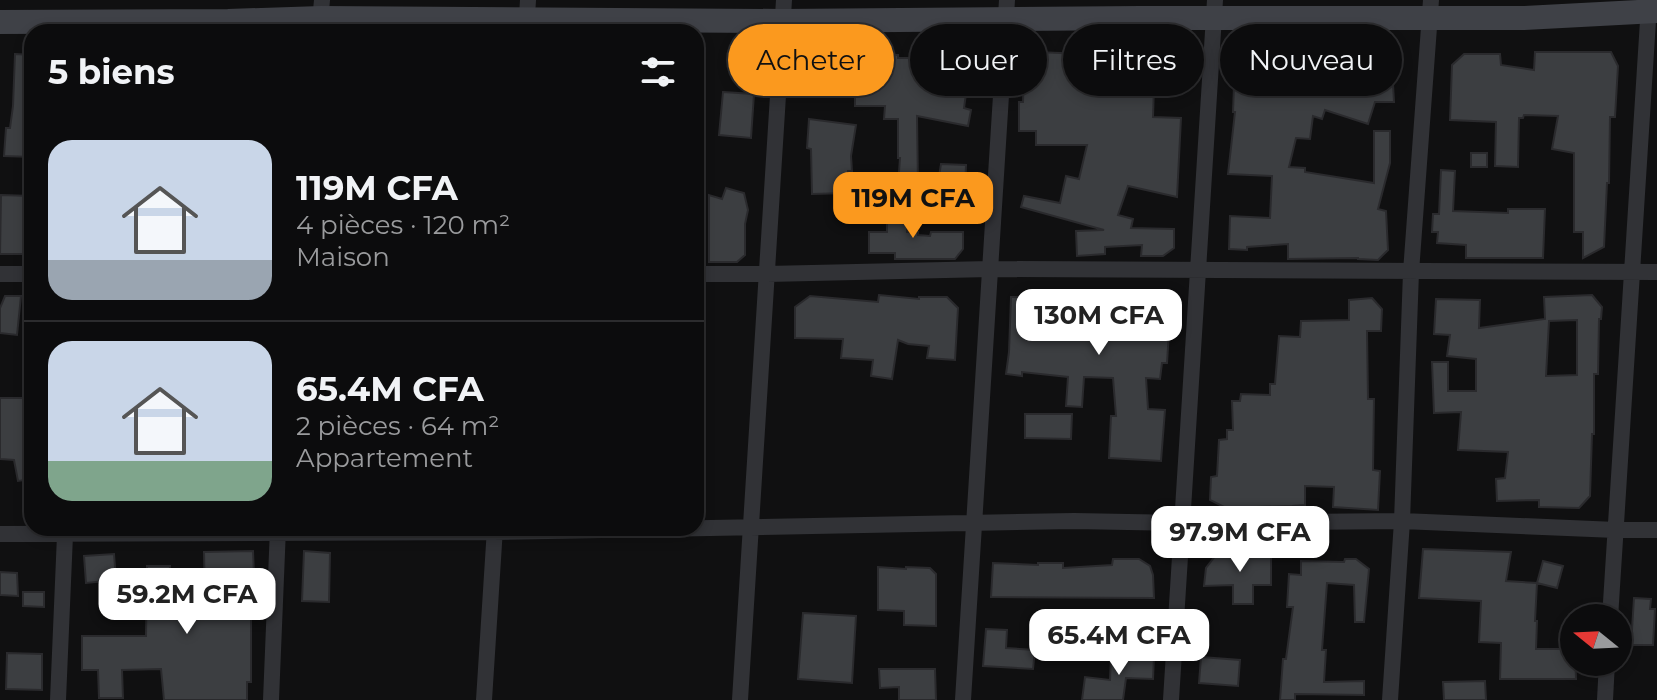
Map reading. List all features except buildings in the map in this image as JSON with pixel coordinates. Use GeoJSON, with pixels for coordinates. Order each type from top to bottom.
{"type":"FeatureCollection","features":[{"type":"Feature","properties":{"kind":"street"},"geometry":{"type":"LineString","coordinates":[[186,24],[321,17],[527,17],[784,10],[1431,9],[1524,18],[1652,7],[1611,604]]}},
{"type":"Feature","properties":{"kind":"street"},"geometry":{"type":"LineString","coordinates":[[963,700],[1007,9]]}},
{"type":"Feature","properties":{"kind":"street"},"geometry":{"type":"LineString","coordinates":[[1171,700],[1214,9]]}},
{"type":"Feature","properties":{"kind":"street"},"geometry":{"type":"LineString","coordinates":[[1390,700],[1402,521],[1411,272],[1431,9]]}},
{"type":"Feature","properties":{"kind":"street"},"geometry":{"type":"LineString","coordinates":[[740,700],[784,10]]}},
{"type":"Feature","properties":{"kind":"street"},"geometry":{"type":"LineString","coordinates":[[0,22],[58,24]]}},
{"type":"Feature","properties":{"kind":"street"},"geometry":{"type":"LineString","coordinates":[[704,274],[990,269],[1657,272]]}},
{"type":"Feature","properties":{"kind":"street"},"geometry":{"type":"LineString","coordinates":[[0,274],[24,274]]}},
{"type":"Feature","properties":{"kind":"street"},"geometry":{"type":"LineString","coordinates":[[704,528],[975,522],[1402,521],[1657,530]]}},
{"type":"Feature","properties":{"kind":"street"},"geometry":{"type":"LineString","coordinates":[[0,534],[24,534]]}},
{"type":"Feature","properties":{"kind":"street"},"geometry":{"type":"LineString","coordinates":[[58,700],[65,536]]}},
{"type":"Feature","properties":{"kind":"street"},"geometry":{"type":"LineString","coordinates":[[271,700],[278,536]]}},
{"type":"Feature","properties":{"kind":"street"},"geometry":{"type":"LineString","coordinates":[[484,700],[494,536]]}},
{"type":"Feature","properties":{"kind":"street"},"geometry":{"type":"LineString","coordinates":[[1605,700],[1606,676]]}}]}
